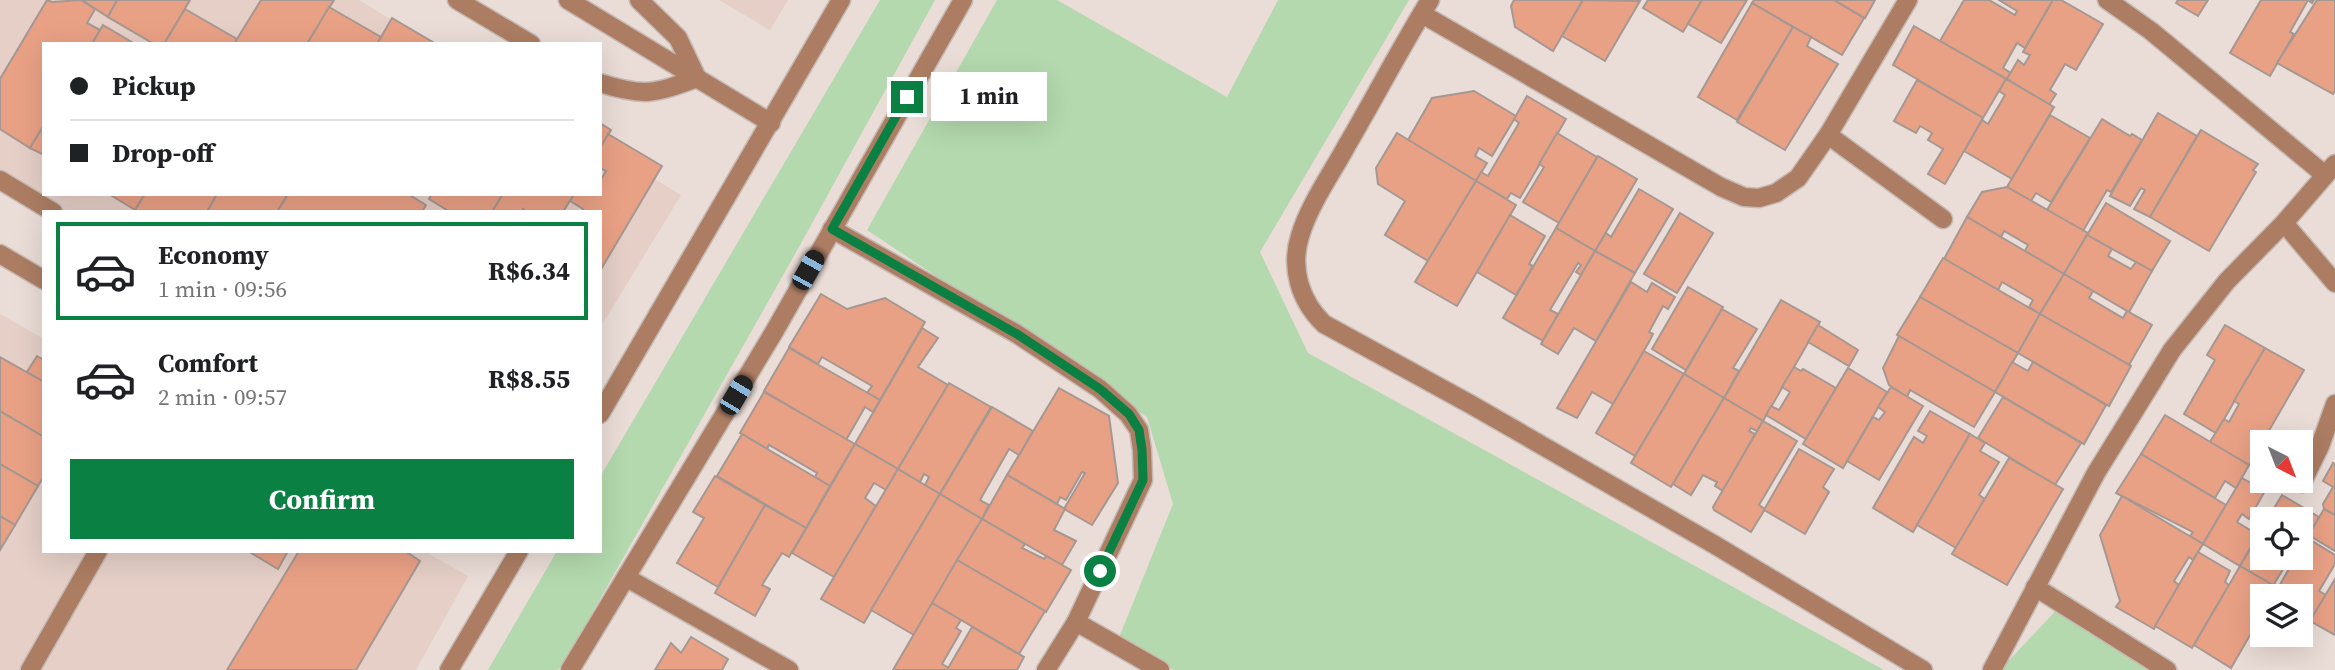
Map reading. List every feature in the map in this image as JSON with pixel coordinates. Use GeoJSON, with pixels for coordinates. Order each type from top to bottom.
{"type":"FeatureCollection","features":[{"type":"Feature","properties":{"kind":"street"},"geometry":{"type":"LineString","coordinates":[[457,0],[528,42]]}},
{"type":"Feature","properties":{"kind":"street"},"geometry":{"type":"LineString","coordinates":[[568,0],[771,123]]}},
{"type":"Feature","properties":{"kind":"street"},"geometry":{"type":"LineString","coordinates":[[639,0],[678,38],[696,78]]}},
{"type":"Feature","properties":{"kind":"street"},"geometry":{"type":"LineString","coordinates":[[602,411],[841,0]]}},
{"type":"Feature","properties":{"kind":"street"},"geometry":{"type":"LineString","coordinates":[[570,670],[774,332],[963,0]]}},
{"type":"Feature","properties":{"kind":"street"},"geometry":{"type":"LineString","coordinates":[[1908,0],[1828,135],[1798,178],[1776,193],[1759,198],[1744,197],[1721,187],[1426,7],[1321,191],[1300,236],[1297,262],[1300,291],[1313,313],[1324,324],[1669,518],[1923,670]]}},
{"type":"Feature","properties":{"kind":"street"},"geometry":{"type":"LineString","coordinates":[[1993,670],[2096,473],[2172,350],[2227,281],[2284,223],[2330,170],[2107,0]]}},
{"type":"Feature","properties":{"kind":"street"},"geometry":{"type":"LineString","coordinates":[[602,84],[629,92],[660,92],[696,78]]}},
{"type":"Feature","properties":{"kind":"street"},"geometry":{"type":"LineString","coordinates":[[1828,135],[1943,219]]}},
{"type":"Feature","properties":{"kind":"street"},"geometry":{"type":"LineString","coordinates":[[0,180],[50,210]]}},
{"type":"Feature","properties":{"kind":"street"},"geometry":{"type":"LineString","coordinates":[[2284,223],[2335,283]]}},
{"type":"Feature","properties":{"kind":"street"},"geometry":{"type":"LineString","coordinates":[[832,229],[1017,334],[1100,389],[1129,414],[1139,430],[1143,480],[1076,622],[1046,670]]}},
{"type":"Feature","properties":{"kind":"street"},"geometry":{"type":"LineString","coordinates":[[0,254],[42,279]]}},
{"type":"Feature","properties":{"kind":"street"},"geometry":{"type":"LineString","coordinates":[[2314,458],[2335,404]]}},
{"type":"Feature","properties":{"kind":"street"},"geometry":{"type":"LineString","coordinates":[[30,670],[97,553]]}},
{"type":"Feature","properties":{"kind":"street"},"geometry":{"type":"LineString","coordinates":[[449,670],[518,553]]}},
{"type":"Feature","properties":{"kind":"street"},"geometry":{"type":"LineString","coordinates":[[626,578],[789,670]]}},
{"type":"Feature","properties":{"kind":"street"},"geometry":{"type":"LineString","coordinates":[[2035,587],[2167,670]]}},
{"type":"Feature","properties":{"kind":"street"},"geometry":{"type":"LineString","coordinates":[[1076,622],[1160,670]]}},
{"type":"Feature","properties":{"kind":"shaded area"},"geometry":{"type":"Polygon","coordinates":[[[0,0],[359,0],[428,42],[42,42],[42,196],[602,196],[602,147],[681,195],[602,325],[602,210],[48,210],[0,181],[0,0]]]}},
{"type":"Feature","properties":{"kind":"shaded area"},"geometry":{"type":"Polygon","coordinates":[[[719,0],[788,0],[770,30],[719,0]]]}},
{"type":"Feature","properties":{"kind":"shaded area"},"geometry":{"type":"Polygon","coordinates":[[[0,314],[42,338],[42,553],[428,553],[468,576],[416,670],[0,670],[0,314]]]}},
{"type":"Feature","properties":{"kind":"green space"},"geometry":{"type":"Polygon","coordinates":[[[880,0],[935,0],[799,247],[558,670],[488,670],[556,553],[602,553],[602,474],[880,0]]]}},
{"type":"Feature","properties":{"kind":"green space"},"geometry":{"type":"Polygon","coordinates":[[[997,0],[1057,0],[1227,97],[1278,0],[1409,0],[1260,252],[1308,353],[1884,670],[1174,670],[1118,640],[1173,504],[1147,417],[867,230],[997,0]]]}},
{"type":"Feature","properties":{"kind":"green space"},"geometry":{"type":"Polygon","coordinates":[[[2063,603],[2179,670],[2000,670],[2063,603]]]}},
{"type":"Feature","properties":{"kind":"building"},"geometry":{"type":"Polygon","coordinates":[[[47,0],[81,0],[95,9],[87,23],[100,30],[93,42],[42,42],[42,128],[30,148],[0,129],[0,79],[47,0]]]}},
{"type":"Feature","properties":{"kind":"building"},"geometry":{"type":"Polygon","coordinates":[[[82,0],[117,0],[108,17],[82,0]]]}},
{"type":"Feature","properties":{"kind":"building"},"geometry":{"type":"Polygon","coordinates":[[[117,0],[190,0],[165,42],[151,42],[108,17],[117,0]]]}},
{"type":"Feature","properties":{"kind":"building"},"geometry":{"type":"Polygon","coordinates":[[[261,0],[334,0],[308,42],[235,42],[261,0]]]}},
{"type":"Feature","properties":{"kind":"building"},"geometry":{"type":"Polygon","coordinates":[[[1514,0],[1583,0],[1553,51],[1515,27],[1511,6],[1514,0]]]}},
{"type":"Feature","properties":{"kind":"building"},"geometry":{"type":"Polygon","coordinates":[[[1583,0],[1640,1],[1605,61],[1562,36],[1583,0]]]}},
{"type":"Feature","properties":{"kind":"building"},"geometry":{"type":"Polygon","coordinates":[[[1648,0],[1702,0],[1683,32],[1643,8],[1648,0]]]}},
{"type":"Feature","properties":{"kind":"building"},"geometry":{"type":"Polygon","coordinates":[[[1702,0],[1747,0],[1721,43],[1688,24],[1702,0]]]}},
{"type":"Feature","properties":{"kind":"building"},"geometry":{"type":"Polygon","coordinates":[[[1754,0],[1834,0],[1864,18],[1842,55],[1752,3],[1754,0]]]}},
{"type":"Feature","properties":{"kind":"building"},"geometry":{"type":"Polygon","coordinates":[[[1834,0],[1875,0],[1865,18],[1834,0]]]}},
{"type":"Feature","properties":{"kind":"building"},"geometry":{"type":"Polygon","coordinates":[[[1964,0],[1989,0],[2015,15],[2017,11],[1999,0],[2053,0],[2025,48],[2017,43],[2003,68],[2011,73],[2007,79],[1940,41],[1964,0]]]}},
{"type":"Feature","properties":{"kind":"building"},"geometry":{"type":"Polygon","coordinates":[[[2053,0],[2061,0],[2103,24],[2076,70],[2065,64],[2050,90],[2056,94],[2049,105],[2007,79],[2018,60],[2024,65],[2030,55],[2023,52],[2053,0]]]}},
{"type":"Feature","properties":{"kind":"building"},"geometry":{"type":"Polygon","coordinates":[[[2178,0],[2208,0],[2198,16],[2176,3],[2178,0]]]}},
{"type":"Feature","properties":{"kind":"building"},"geometry":{"type":"Polygon","coordinates":[[[2261,0],[2308,0],[2290,32],[2294,34],[2270,76],[2230,53],[2261,0]]]}},
{"type":"Feature","properties":{"kind":"building"},"geometry":{"type":"Polygon","coordinates":[[[2317,0],[2335,0],[2333,94],[2277,63],[2317,0]]]}},
{"type":"Feature","properties":{"kind":"building"},"geometry":{"type":"Polygon","coordinates":[[[1752,3],[1793,27],[1737,120],[1698,97],[1752,3]]]}},
{"type":"Feature","properties":{"kind":"building"},"geometry":{"type":"Polygon","coordinates":[[[329,7],[381,37],[378,42],[308,42],[329,7]]]}},
{"type":"Feature","properties":{"kind":"building"},"geometry":{"type":"Polygon","coordinates":[[[185,9],[237,39],[235,42],[165,42],[185,9]]]}},
{"type":"Feature","properties":{"kind":"building"},"geometry":{"type":"Polygon","coordinates":[[[392,18],[433,42],[378,42],[392,18]]]}},
{"type":"Feature","properties":{"kind":"building"},"geometry":{"type":"Polygon","coordinates":[[[103,25],[132,42],[93,42],[103,25]]]}},
{"type":"Feature","properties":{"kind":"building"},"geometry":{"type":"Polygon","coordinates":[[[1914,26],[2006,79],[1983,118],[1893,65],[1914,26]]]}},
{"type":"Feature","properties":{"kind":"building"},"geometry":{"type":"Polygon","coordinates":[[[1793,27],[1811,37],[1807,46],[1838,64],[1785,150],[1737,122],[1793,27]]]}},
{"type":"Feature","properties":{"kind":"building"},"geometry":{"type":"Polygon","coordinates":[[[2006,79],[2054,107],[2012,179],[1964,151],[1982,120],[1988,124],[2005,95],[1999,91],[2006,79]]]}},
{"type":"Feature","properties":{"kind":"building"},"geometry":{"type":"Polygon","coordinates":[[[1917,80],[1983,118],[1945,184],[1928,174],[1943,149],[1928,140],[1932,133],[1920,126],[1916,133],[1894,121],[1917,80]]]}},
{"type":"Feature","properties":{"kind":"building"},"geometry":{"type":"Polygon","coordinates":[[[1474,91],[1516,116],[1492,156],[1479,148],[1475,156],[1487,163],[1476,181],[1408,140],[1432,98],[1474,91]]]}},
{"type":"Feature","properties":{"kind":"building"},"geometry":{"type":"Polygon","coordinates":[[[1527,96],[1566,119],[1520,198],[1511,193],[1507,199],[1476,181],[1481,172],[1488,176],[1519,123],[1514,119],[1527,96]]]}},
{"type":"Feature","properties":{"kind":"building"},"geometry":{"type":"Polygon","coordinates":[[[2158,113],[2197,136],[2150,217],[2134,209],[2145,190],[2141,188],[2130,206],[2110,196],[2158,113]]]}},
{"type":"Feature","properties":{"kind":"building"},"geometry":{"type":"Polygon","coordinates":[[[2050,115],[2090,138],[2051,202],[2036,193],[2031,201],[2007,187],[2050,115]]]}},
{"type":"Feature","properties":{"kind":"building"},"geometry":{"type":"Polygon","coordinates":[[[2102,119],[2142,140],[2111,192],[2107,190],[2083,231],[2047,210],[2102,119]]]}},
{"type":"Feature","properties":{"kind":"building"},"geometry":{"type":"Polygon","coordinates":[[[602,124],[611,130],[602,145],[602,124]]]}},
{"type":"Feature","properties":{"kind":"building"},"geometry":{"type":"Polygon","coordinates":[[[42,128],[42,154],[30,148],[42,128]]]}},
{"type":"Feature","properties":{"kind":"building"},"geometry":{"type":"Polygon","coordinates":[[[2201,130],[2258,164],[2253,170],[2256,172],[2209,251],[2150,217],[2201,130]]]}},
{"type":"Feature","properties":{"kind":"building"},"geometry":{"type":"Polygon","coordinates":[[[1397,133],[1476,181],[1428,261],[1385,235],[1405,201],[1378,184],[1376,168],[1397,133]]]}},
{"type":"Feature","properties":{"kind":"building"},"geometry":{"type":"Polygon","coordinates":[[[1557,133],[1597,157],[1559,223],[1523,202],[1544,167],[1539,164],[1557,133]]]}},
{"type":"Feature","properties":{"kind":"building"},"geometry":{"type":"Polygon","coordinates":[[[608,134],[662,166],[602,268],[602,210],[583,210],[570,201],[573,196],[602,196],[602,178],[606,171],[602,169],[602,144],[608,134]]]}},
{"type":"Feature","properties":{"kind":"building"},"geometry":{"type":"Polygon","coordinates":[[[1598,156],[1637,179],[1595,251],[1556,228],[1598,156]]]}},
{"type":"Feature","properties":{"kind":"building"},"geometry":{"type":"Polygon","coordinates":[[[1476,181],[1516,205],[1457,306],[1415,282],[1476,181]]]}},
{"type":"Feature","properties":{"kind":"building"},"geometry":{"type":"Polygon","coordinates":[[[2007,187],[2088,233],[2064,274],[2025,251],[2028,245],[2004,231],[2001,237],[1967,217],[1982,192],[2007,187]]]}},
{"type":"Feature","properties":{"kind":"building"},"geometry":{"type":"Polygon","coordinates":[[[1639,189],[1673,209],[1635,273],[1595,251],[1606,233],[1611,237],[1639,189]]]}},
{"type":"Feature","properties":{"kind":"building"},"geometry":{"type":"Polygon","coordinates":[[[112,196],[144,196],[135,210],[112,196]]]}},
{"type":"Feature","properties":{"kind":"building"},"geometry":{"type":"Polygon","coordinates":[[[144,196],[216,196],[208,210],[135,210],[144,196]]]}},
{"type":"Feature","properties":{"kind":"building"},"geometry":{"type":"Polygon","coordinates":[[[216,196],[287,196],[278,210],[208,210],[216,196]]]}},
{"type":"Feature","properties":{"kind":"building"},"geometry":{"type":"Polygon","coordinates":[[[287,196],[411,196],[426,205],[423,210],[278,210],[287,196]]]}},
{"type":"Feature","properties":{"kind":"building"},"geometry":{"type":"Polygon","coordinates":[[[431,196],[502,196],[493,210],[447,210],[429,199],[431,196]]]}},
{"type":"Feature","properties":{"kind":"building"},"geometry":{"type":"Polygon","coordinates":[[[502,196],[573,196],[564,210],[493,210],[502,196]]]}},
{"type":"Feature","properties":{"kind":"building"},"geometry":{"type":"Polygon","coordinates":[[[2106,203],[2170,241],[2152,271],[2087,235],[2106,203]]]}},
{"type":"Feature","properties":{"kind":"building"},"geometry":{"type":"Polygon","coordinates":[[[1680,213],[1713,233],[1677,293],[1644,274],[1680,213]]]}},
{"type":"Feature","properties":{"kind":"building"},"geometry":{"type":"Polygon","coordinates":[[[1510,215],[1545,236],[1529,264],[1533,266],[1516,295],[1477,272],[1510,215]]]}},
{"type":"Feature","properties":{"kind":"building"},"geometry":{"type":"Polygon","coordinates":[[[1967,217],[2064,274],[2040,314],[2029,307],[2033,300],[2002,282],[1998,290],[1944,259],[1967,217]]]}},
{"type":"Feature","properties":{"kind":"building"},"geometry":{"type":"Polygon","coordinates":[[[1556,228],[1595,251],[1581,275],[1576,272],[1581,265],[1578,263],[1550,310],[1558,314],[1543,341],[1503,318],[1556,228]]]}},
{"type":"Feature","properties":{"kind":"building"},"geometry":{"type":"Polygon","coordinates":[[[2087,235],[2112,249],[2108,256],[2131,269],[2136,262],[2152,271],[2129,312],[2064,274],[2087,235]]]}},
{"type":"Feature","properties":{"kind":"building"},"geometry":{"type":"Polygon","coordinates":[[[1595,251],[1635,273],[1596,341],[1574,328],[1558,354],[1541,344],[1595,251]]]}},
{"type":"Feature","properties":{"kind":"building"},"geometry":{"type":"Polygon","coordinates":[[[1943,258],[2040,314],[2018,353],[1920,297],[1943,258]]]}},
{"type":"Feature","properties":{"kind":"building"},"geometry":{"type":"Polygon","coordinates":[[[2064,274],[2093,291],[2089,298],[2123,318],[2127,311],[2152,325],[2129,365],[2040,314],[2064,274]]]}},
{"type":"Feature","properties":{"kind":"building"},"geometry":{"type":"Polygon","coordinates":[[[1631,282],[1647,292],[1652,283],[1675,297],[1668,309],[1663,306],[1649,332],[1653,334],[1649,342],[1613,404],[1592,392],[1577,418],[1557,408],[1631,282]]]}},
{"type":"Feature","properties":{"kind":"building"},"geometry":{"type":"Polygon","coordinates":[[[1688,287],[1723,307],[1686,370],[1652,349],[1688,287]]]}},
{"type":"Feature","properties":{"kind":"building"},"geometry":{"type":"Polygon","coordinates":[[[821,294],[847,309],[885,298],[925,322],[880,400],[867,393],[872,386],[822,357],[818,364],[789,347],[821,294]]]}},
{"type":"Feature","properties":{"kind":"building"},"geometry":{"type":"Polygon","coordinates":[[[1920,297],[2018,353],[1995,392],[1897,335],[1920,297]]]}},
{"type":"Feature","properties":{"kind":"building"},"geometry":{"type":"Polygon","coordinates":[[[1781,300],[1820,322],[1763,421],[1724,398],[1781,300]]]}},
{"type":"Feature","properties":{"kind":"building"},"geometry":{"type":"Polygon","coordinates":[[[1722,309],[1757,329],[1733,368],[1739,371],[1724,398],[1684,374],[1722,309]]]}},
{"type":"Feature","properties":{"kind":"building"},"geometry":{"type":"Polygon","coordinates":[[[2040,314],[2131,366],[2109,406],[2018,353],[2040,314]]]}},
{"type":"Feature","properties":{"kind":"building"},"geometry":{"type":"Polygon","coordinates":[[[1818,325],[1858,350],[1849,366],[1808,342],[1818,325]]]}},
{"type":"Feature","properties":{"kind":"building"},"geometry":{"type":"Polygon","coordinates":[[[2225,325],[2265,348],[2216,433],[2184,414],[2215,360],[2207,355],[2225,325]]]}},
{"type":"Feature","properties":{"kind":"building"},"geometry":{"type":"Polygon","coordinates":[[[922,328],[938,338],[918,367],[948,385],[898,469],[855,444],[922,328]]]}},
{"type":"Feature","properties":{"kind":"building"},"geometry":{"type":"Polygon","coordinates":[[[1899,336],[1995,392],[1974,427],[1910,390],[1907,397],[1889,385],[1883,368],[1899,336]]]}},
{"type":"Feature","properties":{"kind":"building"},"geometry":{"type":"Polygon","coordinates":[[[789,348],[880,400],[873,412],[865,407],[846,440],[764,391],[789,348]]]}},
{"type":"Feature","properties":{"kind":"building"},"geometry":{"type":"Polygon","coordinates":[[[2265,348],[2304,370],[2269,430],[2250,430],[2249,465],[2210,442],[2224,419],[2229,422],[2239,404],[2234,401],[2265,348]]]}},
{"type":"Feature","properties":{"kind":"building"},"geometry":{"type":"Polygon","coordinates":[[[1644,351],[1684,374],[1635,456],[1596,433],[1644,351]]]}},
{"type":"Feature","properties":{"kind":"building"},"geometry":{"type":"Polygon","coordinates":[[[37,356],[42,359],[42,381],[27,372],[37,356]]]}},
{"type":"Feature","properties":{"kind":"building"},"geometry":{"type":"Polygon","coordinates":[[[0,357],[42,381],[42,436],[0,411],[0,357]]]}},
{"type":"Feature","properties":{"kind":"building"},"geometry":{"type":"Polygon","coordinates":[[[2012,362],[2028,371],[2033,362],[2106,405],[2084,444],[1995,392],[2012,362]]]}},
{"type":"Feature","properties":{"kind":"building"},"geometry":{"type":"Polygon","coordinates":[[[1794,367],[1801,371],[1803,369],[1836,388],[1806,439],[1766,415],[1771,406],[1779,410],[1790,392],[1782,387],[1794,367]]]}},
{"type":"Feature","properties":{"kind":"building"},"geometry":{"type":"Polygon","coordinates":[[[1848,368],[1887,392],[1843,468],[1803,444],[1848,368]]]}},
{"type":"Feature","properties":{"kind":"building"},"geometry":{"type":"Polygon","coordinates":[[[1684,374],[1724,398],[1671,487],[1631,463],[1684,374]]]}},
{"type":"Feature","properties":{"kind":"building"},"geometry":{"type":"Polygon","coordinates":[[[949,383],[991,407],[940,494],[925,485],[929,477],[924,474],[920,482],[898,469],[949,383]]]}},
{"type":"Feature","properties":{"kind":"building"},"geometry":{"type":"Polygon","coordinates":[[[1891,387],[1923,406],[1879,480],[1847,461],[1873,417],[1879,420],[1885,412],[1878,407],[1891,387]]]}},
{"type":"Feature","properties":{"kind":"building"},"geometry":{"type":"Polygon","coordinates":[[[1059,388],[1109,416],[1118,483],[1092,525],[1064,509],[1085,473],[1082,472],[1066,500],[1060,497],[1057,504],[1007,475],[1059,388]]]}},
{"type":"Feature","properties":{"kind":"building"},"geometry":{"type":"Polygon","coordinates":[[[764,392],[855,444],[830,486],[815,477],[817,473],[769,445],[767,449],[740,433],[764,392]]]}},
{"type":"Feature","properties":{"kind":"building"},"geometry":{"type":"Polygon","coordinates":[[[2003,397],[2081,443],[2055,485],[1978,438],[2003,397]]]}},
{"type":"Feature","properties":{"kind":"building"},"geometry":{"type":"Polygon","coordinates":[[[1724,398],[1763,421],[1757,431],[1751,428],[1749,431],[1755,434],[1723,491],[1715,486],[1717,482],[1703,475],[1691,495],[1673,484],[1724,398]]]}},
{"type":"Feature","properties":{"kind":"building"},"geometry":{"type":"Polygon","coordinates":[[[992,407],[1033,431],[1019,455],[1009,449],[980,500],[989,505],[982,519],[940,494],[992,407]]]}},
{"type":"Feature","properties":{"kind":"building"},"geometry":{"type":"Polygon","coordinates":[[[0,411],[42,436],[42,479],[38,486],[0,464],[0,411]]]}},
{"type":"Feature","properties":{"kind":"building"},"geometry":{"type":"Polygon","coordinates":[[[1930,411],[1970,434],[1913,532],[1873,508],[1914,437],[1923,443],[1927,436],[1918,431],[1930,411]]]}},
{"type":"Feature","properties":{"kind":"building"},"geometry":{"type":"Polygon","coordinates":[[[2165,415],[2249,465],[2236,488],[2225,481],[2215,498],[2141,454],[2165,415]]]}},
{"type":"Feature","properties":{"kind":"building"},"geometry":{"type":"Polygon","coordinates":[[[1763,421],[1797,441],[1759,505],[1765,509],[1751,532],[1713,507],[1763,421]]]}},
{"type":"Feature","properties":{"kind":"building"},"geometry":{"type":"Polygon","coordinates":[[[742,434],[830,486],[806,528],[717,476],[742,434]]]}},
{"type":"Feature","properties":{"kind":"building"},"geometry":{"type":"Polygon","coordinates":[[[1970,434],[1985,443],[1980,451],[1999,462],[1979,495],[1985,499],[1956,548],[1917,525],[1970,434]]]}},
{"type":"Feature","properties":{"kind":"building"},"geometry":{"type":"Polygon","coordinates":[[[855,444],[898,469],[886,490],[874,483],[865,498],[876,506],[834,577],[792,553],[855,444]]]}},
{"type":"Feature","properties":{"kind":"building"},"geometry":{"type":"Polygon","coordinates":[[[1799,449],[1834,469],[1823,487],[1829,492],[1805,534],[1764,510],[1799,449]]]}},
{"type":"Feature","properties":{"kind":"building"},"geometry":{"type":"Polygon","coordinates":[[[2141,454],[2226,505],[2203,544],[2190,536],[2193,532],[2116,493],[2141,454]]]}},
{"type":"Feature","properties":{"kind":"building"},"geometry":{"type":"Polygon","coordinates":[[[2009,458],[2063,489],[2007,585],[1952,554],[2009,458]]]}},
{"type":"Feature","properties":{"kind":"building"},"geometry":{"type":"Polygon","coordinates":[[[2333,463],[2335,515],[2324,509],[2323,504],[2333,487],[2323,481],[2333,463]]]}},
{"type":"Feature","properties":{"kind":"building"},"geometry":{"type":"Polygon","coordinates":[[[0,464],[38,486],[15,525],[0,516],[0,464]]]}},
{"type":"Feature","properties":{"kind":"building"},"geometry":{"type":"Polygon","coordinates":[[[898,469],[940,494],[864,623],[821,599],[898,469]]]}},
{"type":"Feature","properties":{"kind":"building"},"geometry":{"type":"Polygon","coordinates":[[[1007,475],[1065,509],[1054,530],[1076,541],[1062,565],[982,519],[1007,475]]]}},
{"type":"Feature","properties":{"kind":"building"},"geometry":{"type":"Polygon","coordinates":[[[715,476],[765,505],[718,587],[677,563],[704,518],[693,512],[715,476]]]}},
{"type":"Feature","properties":{"kind":"building"},"geometry":{"type":"Polygon","coordinates":[[[2242,478],[2250,483],[2250,494],[2263,494],[2256,507],[2250,507],[2249,519],[2242,514],[2237,522],[2250,530],[2250,549],[2240,566],[2203,544],[2242,478]]]}},
{"type":"Feature","properties":{"kind":"building"},"geometry":{"type":"Polygon","coordinates":[[[940,494],[982,519],[914,635],[871,610],[940,494]]]}},
{"type":"Feature","properties":{"kind":"building"},"geometry":{"type":"Polygon","coordinates":[[[2282,495],[2302,507],[2275,507],[2282,495]]]}},
{"type":"Feature","properties":{"kind":"building"},"geometry":{"type":"Polygon","coordinates":[[[2122,496],[2203,544],[2193,560],[2189,557],[2174,581],[2179,585],[2154,629],[2116,607],[2120,601],[2100,535],[2122,496]]]}},
{"type":"Feature","properties":{"kind":"building"},"geometry":{"type":"Polygon","coordinates":[[[765,505],[806,528],[789,557],[782,553],[762,585],[770,589],[755,616],[715,593],[765,505]]]}},
{"type":"Feature","properties":{"kind":"building"},"geometry":{"type":"Polygon","coordinates":[[[2324,509],[2335,515],[2335,551],[2313,538],[2313,528],[2324,509]]]}},
{"type":"Feature","properties":{"kind":"building"},"geometry":{"type":"Polygon","coordinates":[[[2313,513],[2319,517],[2313,528],[2313,513]]]}},
{"type":"Feature","properties":{"kind":"building"},"geometry":{"type":"Polygon","coordinates":[[[0,516],[15,525],[0,550],[0,516]]]}},
{"type":"Feature","properties":{"kind":"building"},"geometry":{"type":"Polygon","coordinates":[[[982,519],[1025,544],[1022,548],[1044,559],[1046,556],[1071,570],[1046,612],[957,560],[982,519]]]}},
{"type":"Feature","properties":{"kind":"building"},"geometry":{"type":"Polygon","coordinates":[[[2313,541],[2335,555],[2335,564],[2319,591],[2326,595],[2313,618],[2313,584],[2280,584],[2288,570],[2313,570],[2313,541]]]}},
{"type":"Feature","properties":{"kind":"building"},"geometry":{"type":"Polygon","coordinates":[[[2250,549],[2250,570],[2283,570],[2274,584],[2271,584],[2240,566],[2250,549]]]}},
{"type":"Feature","properties":{"kind":"building"},"geometry":{"type":"Polygon","coordinates":[[[2198,552],[2230,571],[2225,582],[2229,585],[2192,648],[2155,626],[2198,552]]]}},
{"type":"Feature","properties":{"kind":"building"},"geometry":{"type":"Polygon","coordinates":[[[251,553],[287,553],[278,569],[251,553]]]}},
{"type":"Feature","properties":{"kind":"building"},"geometry":{"type":"Polygon","coordinates":[[[298,553],[408,553],[420,561],[356,670],[227,670],[298,553]]]}},
{"type":"Feature","properties":{"kind":"building"},"geometry":{"type":"Polygon","coordinates":[[[957,560],[1045,611],[1019,654],[932,603],[957,560]]]}},
{"type":"Feature","properties":{"kind":"building"},"geometry":{"type":"Polygon","coordinates":[[[2240,566],[2271,584],[2250,584],[2250,635],[2231,668],[2194,645],[2240,566]]]}},
{"type":"Feature","properties":{"kind":"building"},"geometry":{"type":"Polygon","coordinates":[[[2335,579],[2335,635],[2313,623],[2313,616],[2335,579]]]}},
{"type":"Feature","properties":{"kind":"building"},"geometry":{"type":"Polygon","coordinates":[[[932,603],[961,620],[956,628],[961,631],[942,664],[949,668],[893,670],[932,603]]]}},
{"type":"Feature","properties":{"kind":"building"},"geometry":{"type":"Polygon","coordinates":[[[972,627],[1024,657],[1017,670],[947,670],[972,627]]]}},
{"type":"Feature","properties":{"kind":"building"},"geometry":{"type":"Polygon","coordinates":[[[691,637],[728,659],[722,670],[655,670],[671,643],[681,653],[691,637]]]}},
{"type":"Feature","properties":{"kind":"route"},"geometry":{"type":"LineString","coordinates":[[907,97],[832,229],[1017,334],[1100,389],[1129,414],[1139,430],[1143,480],[1100,571]]}}]}
